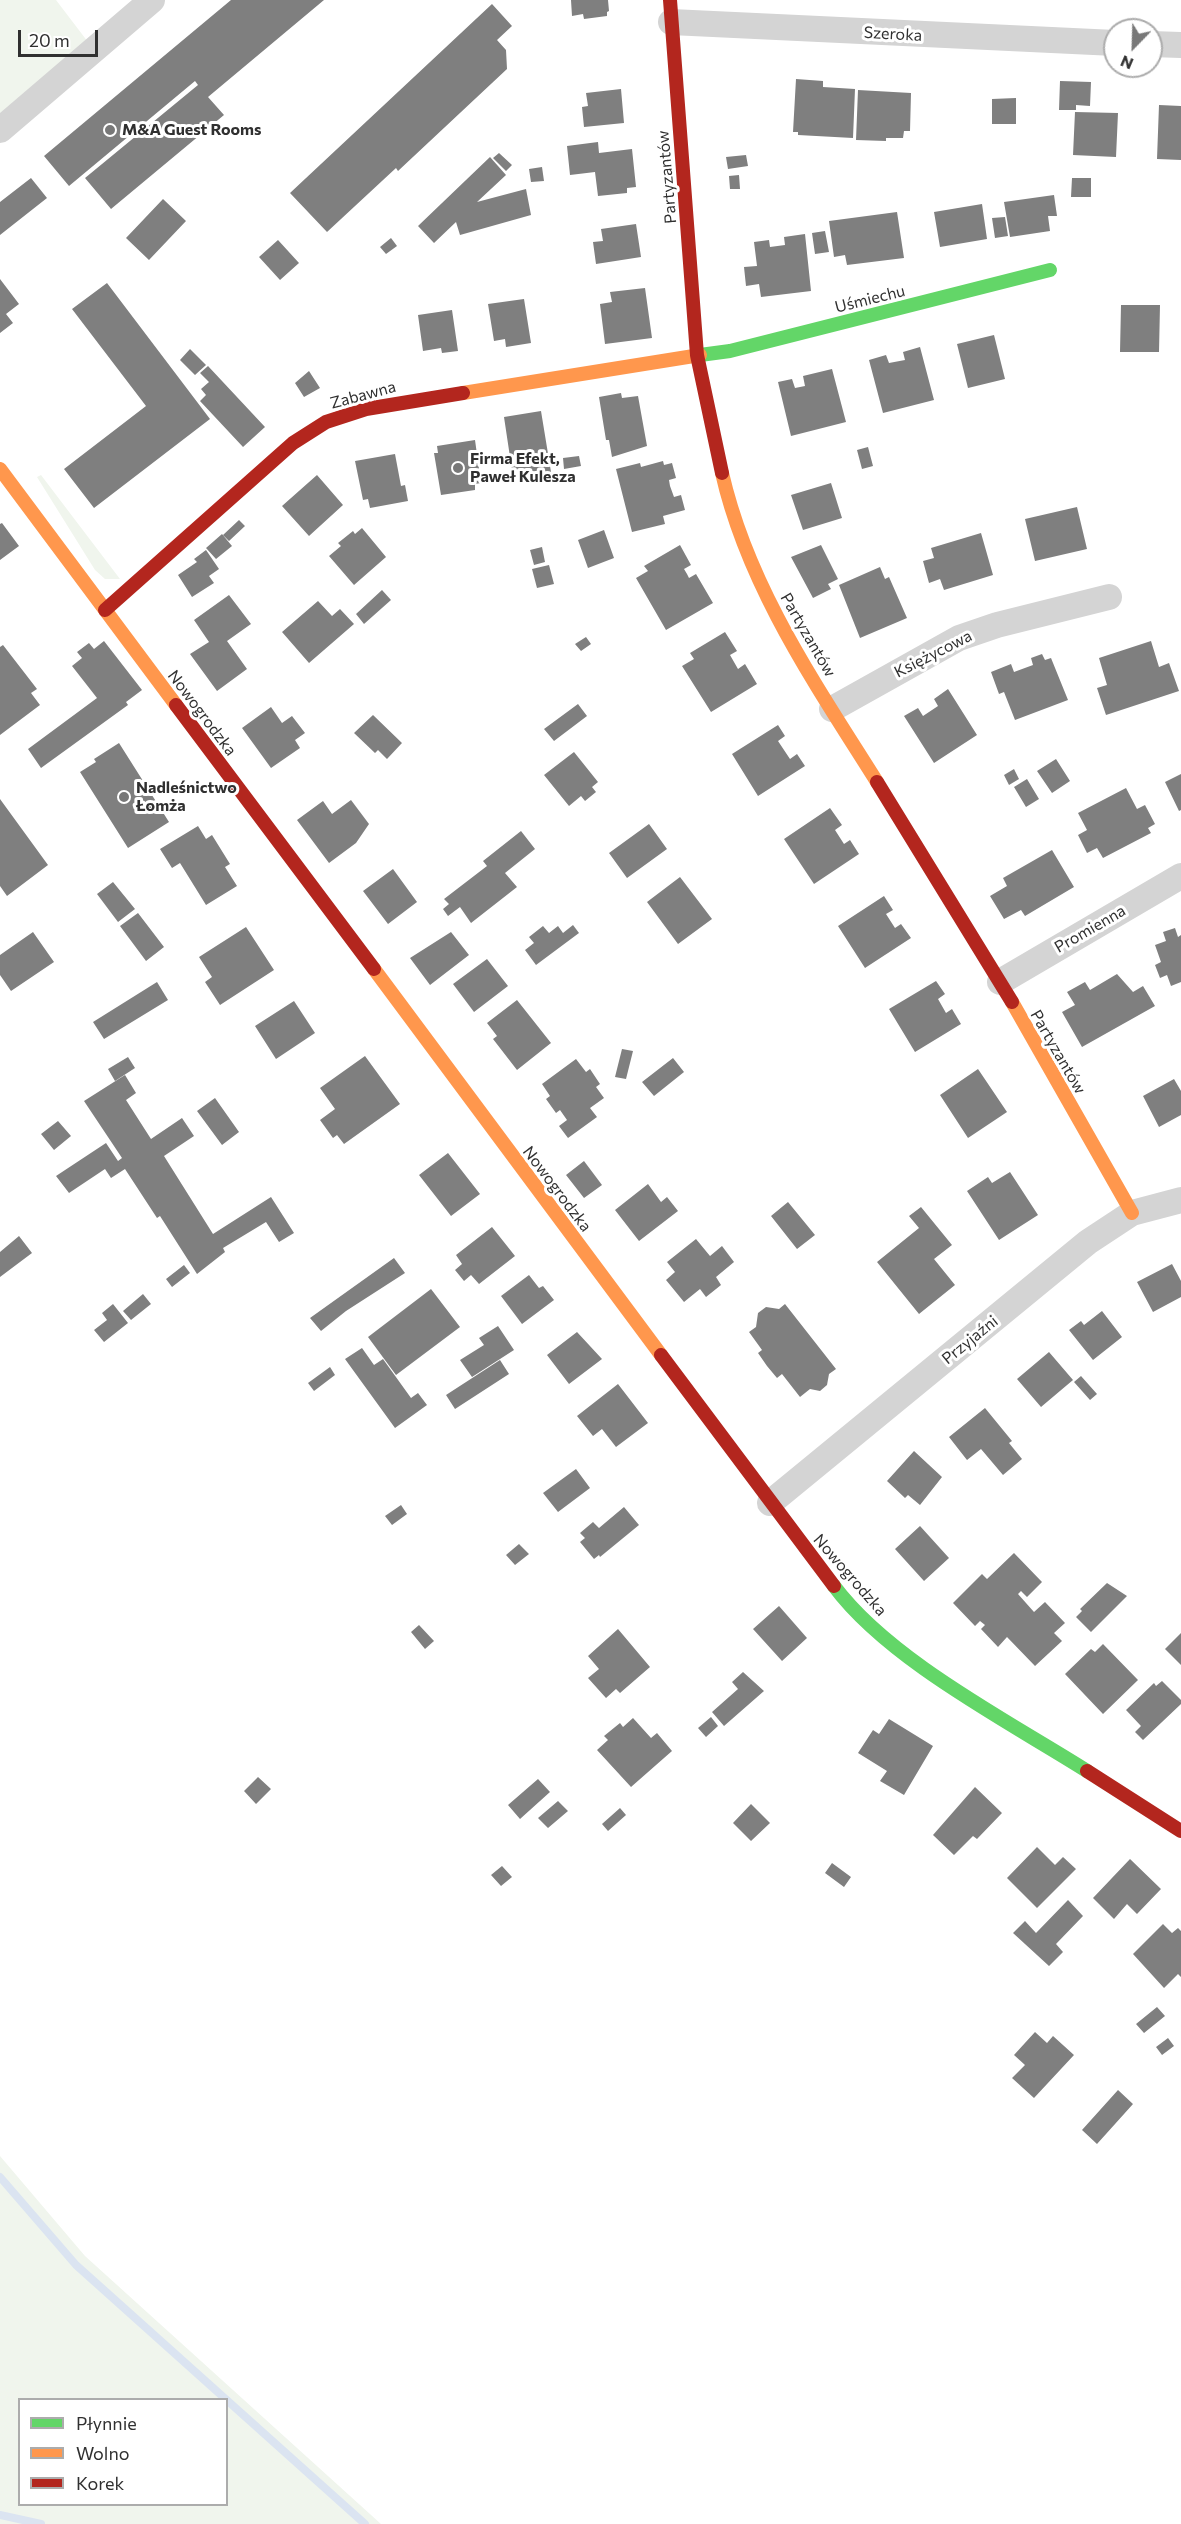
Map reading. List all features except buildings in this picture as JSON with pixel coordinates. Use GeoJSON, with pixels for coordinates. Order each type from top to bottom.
{"type":"FeatureCollection","features":[{"type":"Feature","properties":{"kind":"street"},"geometry":{"type":"LineString","coordinates":[[0,130],[152,0]]}},
{"type":"Feature","properties":{"kind":"street","name":"Szeroka"},"geometry":{"type":"LineString","coordinates":[[670,11],[1103,43]]}},
{"type":"Feature","properties":{"kind":"street","name":"Partyzantów"},"geometry":{"type":"LineString","coordinates":[[670,11],[697,355],[724,480],[746,548],[776,615],[1000,982],[1131,1213]]}},
{"type":"Feature","properties":{"kind":"street"},"geometry":{"type":"LineString","coordinates":[[1163,44],[1181,45]]}},
{"type":"Feature","properties":{"kind":"street","name":"Uśmiechu"},"geometry":{"type":"LineString","coordinates":[[697,355],[730,351],[1050,270]]}},
{"type":"Feature","properties":{"kind":"street","name":"Zabawna"},"geometry":{"type":"LineString","coordinates":[[105,610],[293,442],[326,422],[366,409],[403,401],[697,355]]}},
{"type":"Feature","properties":{"kind":"street","name":"Nowogrodzka"},"geometry":{"type":"LineString","coordinates":[[0,469],[840,1594],[887,1640],[947,1684],[1181,1831]]}},
{"type":"Feature","properties":{"kind":"street","name":"Księżycowa"},"geometry":{"type":"LineString","coordinates":[[832,709],[959,638],[997,625],[1109,597]]}},
{"type":"Feature","properties":{"kind":"street","name":"Promienna"},"geometry":{"type":"LineString","coordinates":[[1000,982],[1181,876]]}},
{"type":"Feature","properties":{"kind":"street","name":"Przyjaźni"},"geometry":{"type":"LineString","coordinates":[[770,1503],[1088,1242],[1131,1213],[1181,1200]]}},
{"type":"Feature","properties":{"kind":"shaded area"},"geometry":{"type":"Polygon","coordinates":[[[0,0],[56,0],[88,42],[0,114],[0,0]]]}},
{"type":"Feature","properties":{"kind":"shaded area"},"geometry":{"type":"Polygon","coordinates":[[[41,475],[120,579],[105,579],[95,570],[37,477],[41,475]]]}},
{"type":"Feature","properties":{"kind":"shaded area"},"geometry":{"type":"Polygon","coordinates":[[[0,2156],[85,2256],[381,2524],[0,2524],[0,2156]]]}},
{"type":"Feature","properties":{"kind":"waterway"},"geometry":{"type":"LineString","coordinates":[[0,2177],[76,2265],[224,2398]]}},
{"type":"Feature","properties":{"kind":"waterway"},"geometry":{"type":"LineString","coordinates":[[228,2401],[365,2524]]}},
{"type":"Feature","properties":{"kind":"waterway"},"geometry":{"type":"LineString","coordinates":[[0,2515],[41,2524]]}},
{"type":"Feature","properties":{"kind":"traffic: fast"},"geometry":{"type":"LineString","coordinates":[[700,355],[730,351],[1050,270]]}},
{"type":"Feature","properties":{"kind":"traffic: fast"},"geometry":{"type":"LineString","coordinates":[[834,1586],[857,1613],[917,1664],[1087,1771]]}},
{"type":"Feature","properties":{"kind":"traffic: slow"},"geometry":{"type":"LineString","coordinates":[[463,393],[700,355]]}},
{"type":"Feature","properties":{"kind":"traffic: slow"},"geometry":{"type":"LineString","coordinates":[[0,469],[176,705]]}},
{"type":"Feature","properties":{"kind":"traffic: slow"},"geometry":{"type":"LineString","coordinates":[[722,473],[734,515],[766,595],[808,672],[877,782]]}},
{"type":"Feature","properties":{"kind":"traffic: slow"},"geometry":{"type":"LineString","coordinates":[[374,969],[661,1355]]}},
{"type":"Feature","properties":{"kind":"traffic: slow"},"geometry":{"type":"LineString","coordinates":[[1012,1002],[1132,1213]]}},
{"type":"Feature","properties":{"kind":"traffic: jam"},"geometry":{"type":"LineString","coordinates":[[670,0],[697,355],[722,473]]}},
{"type":"Feature","properties":{"kind":"traffic: jam"},"geometry":{"type":"LineString","coordinates":[[105,610],[293,443],[326,422],[366,409],[463,393]]}},
{"type":"Feature","properties":{"kind":"traffic: jam"},"geometry":{"type":"LineString","coordinates":[[176,705],[374,969]]}},
{"type":"Feature","properties":{"kind":"traffic: jam"},"geometry":{"type":"LineString","coordinates":[[877,782],[1012,1002]]}},
{"type":"Feature","properties":{"kind":"traffic: jam"},"geometry":{"type":"LineString","coordinates":[[661,1355],[834,1586]]}},
{"type":"Feature","properties":{"kind":"traffic: jam"},"geometry":{"type":"LineString","coordinates":[[1087,1771],[1181,1831]]}},
{"type":"Feature","properties":{"kind":"place","name":"M&A Guest Rooms"},"geometry":{"type":"Point","coordinates":[110,130]}},
{"type":"Feature","properties":{"kind":"place","name":"Firma Efekt, Paweł Kulesza"},"geometry":{"type":"Point","coordinates":[458,468]}},
{"type":"Feature","properties":{"kind":"place","name":"Nadleśnictwo Łomża"},"geometry":{"type":"Point","coordinates":[124,797]}}]}
